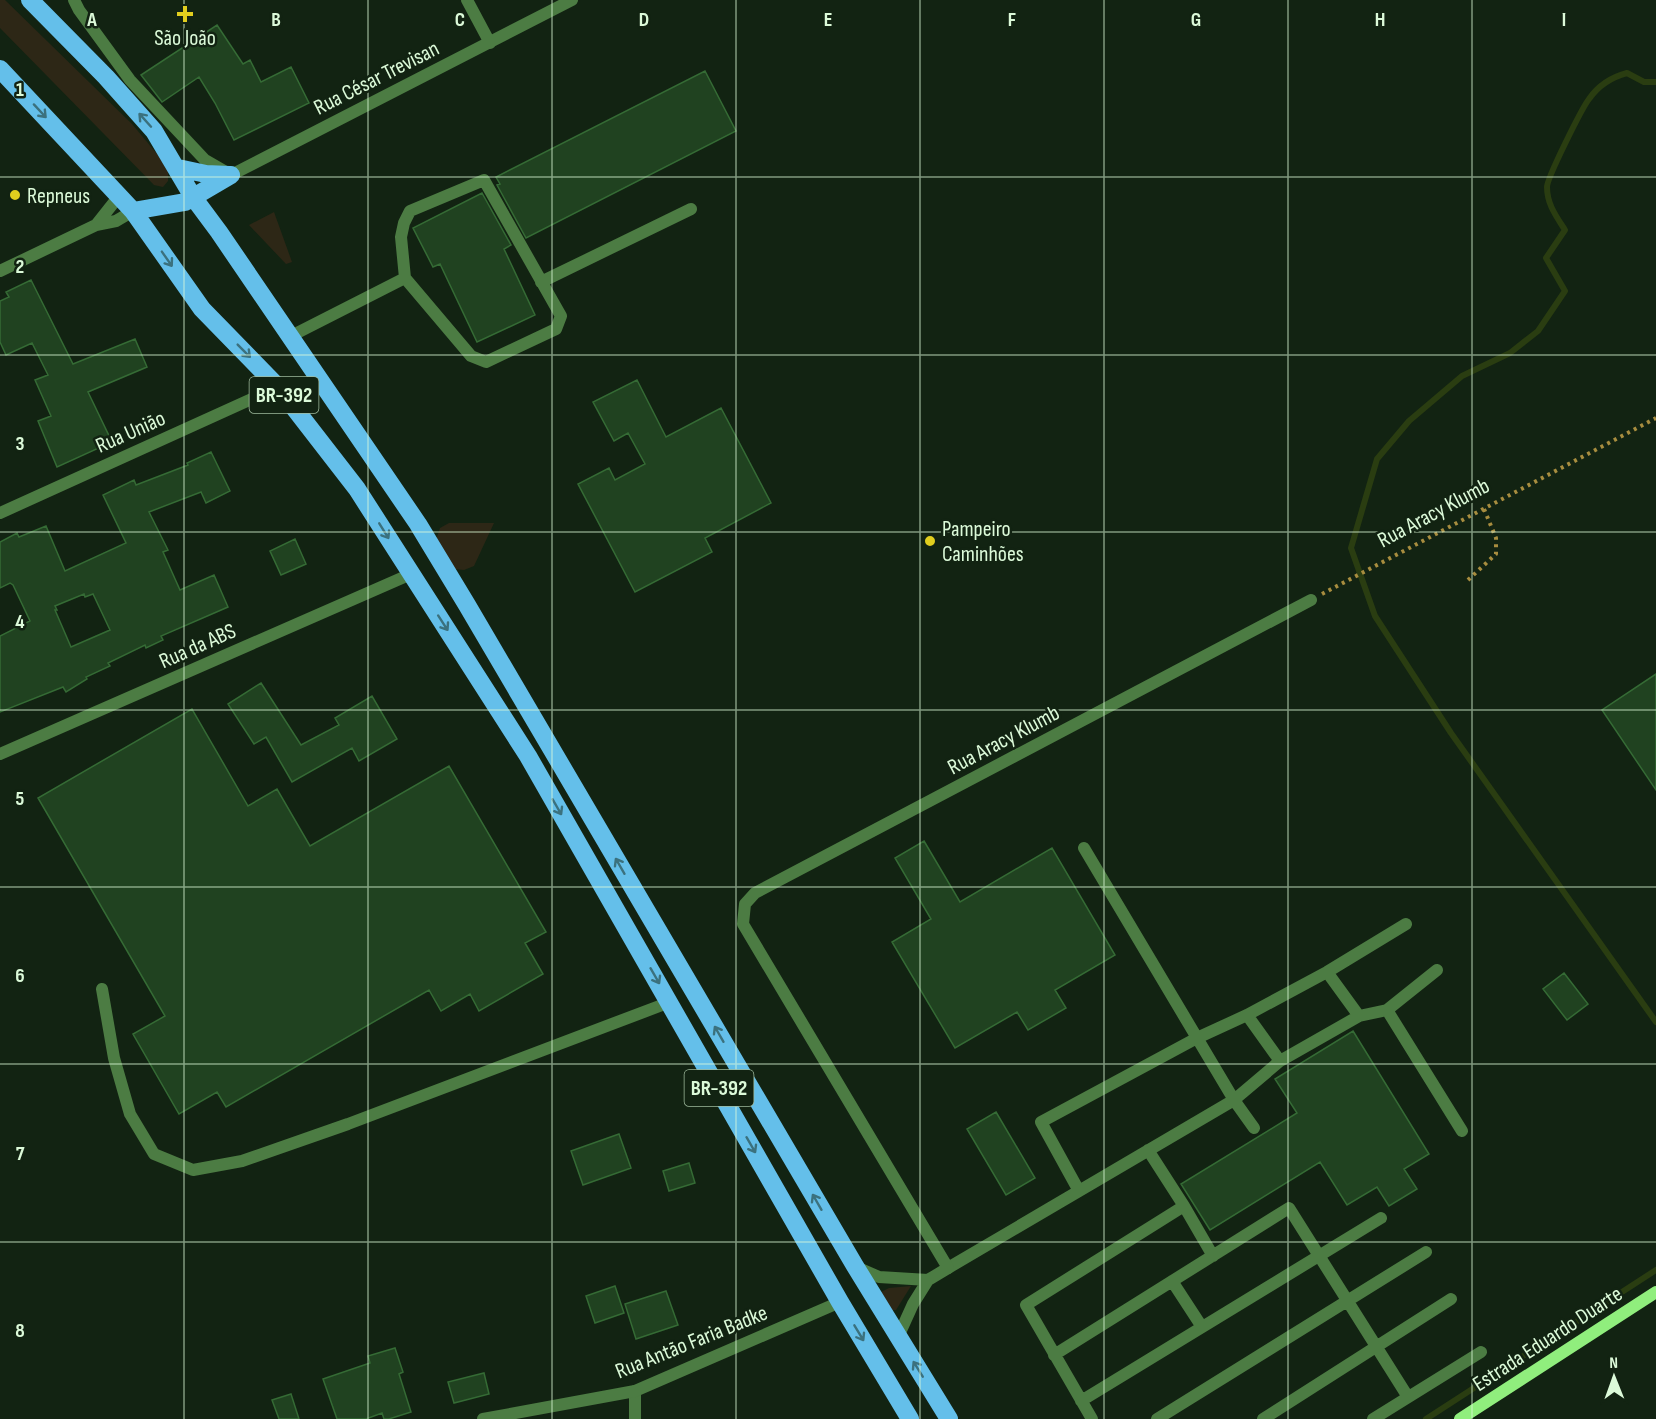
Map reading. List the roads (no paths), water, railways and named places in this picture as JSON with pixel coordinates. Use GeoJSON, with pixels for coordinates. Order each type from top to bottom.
{"type":"FeatureCollection","features":[{"type":"Feature","properties":{"kind":"highway","name":"BR-392"},"geometry":{"type":"LineString","coordinates":[[30,0],[106,77],[154,130],[193,197],[418,524],[468,605],[855,1266],[949,1419]]}},
{"type":"Feature","properties":{"kind":"highway","name":"BR-392"},"geometry":{"type":"LineString","coordinates":[[0,69],[133,211],[202,309],[278,387],[357,489],[528,756],[840,1302],[910,1419]]}},
{"type":"Feature","properties":{"kind":"highway"},"geometry":{"type":"LineString","coordinates":[[163,206],[177,191],[178,168],[224,179]]}},
{"type":"Feature","properties":{"kind":"highway"},"geometry":{"type":"LineString","coordinates":[[133,211],[185,202],[224,179]]}},
{"type":"Feature","properties":{"kind":"highway"},"geometry":{"type":"LineString","coordinates":[[219,232],[211,209],[224,179]]}},
{"type":"Feature","properties":{"kind":"street"},"geometry":{"type":"LineString","coordinates":[[74,0],[130,80],[224,179]]}},
{"type":"Feature","properties":{"kind":"street"},"geometry":{"type":"LineString","coordinates":[[467,0],[490,43]]}},
{"type":"Feature","properties":{"kind":"street","name":"Rua César Trevisan"},"geometry":{"type":"LineString","coordinates":[[224,179],[572,0]]}},
{"type":"Feature","properties":{"kind":"street"},"geometry":{"type":"LineString","coordinates":[[484,180],[561,316],[556,329],[486,362],[471,356],[405,278],[401,237],[410,211],[484,180]]}},
{"type":"Feature","properties":{"kind":"street"},"geometry":{"type":"LineString","coordinates":[[96,225],[119,196]]}},
{"type":"Feature","properties":{"kind":"street"},"geometry":{"type":"LineString","coordinates":[[541,282],[692,209]]}},
{"type":"Feature","properties":{"kind":"street"},"geometry":{"type":"LineString","coordinates":[[0,271],[96,225],[117,221],[133,211]]}},
{"type":"Feature","properties":{"kind":"street"},"geometry":{"type":"LineString","coordinates":[[289,337],[405,278]]}},
{"type":"Feature","properties":{"kind":"street","name":"Rua União"},"geometry":{"type":"LineString","coordinates":[[0,513],[278,387]]}},
{"type":"Feature","properties":{"kind":"street","name":"Rua da ABS"},"geometry":{"type":"LineString","coordinates":[[0,754],[411,574]]}},
{"type":"Feature","properties":{"kind":"street","name":"Rua Aracy Klumb"},"geometry":{"type":"LineString","coordinates":[[948,1268],[743,924],[745,904],[755,893],[1311,600]]}},
{"type":"Feature","properties":{"kind":"street"},"geometry":{"type":"LineString","coordinates":[[1084,848],[1234,1100],[1254,1128]]}},
{"type":"Feature","properties":{"kind":"street"},"geometry":{"type":"LineString","coordinates":[[1079,1191],[1041,1122],[1197,1038],[1247,1015],[1327,972],[1406,924]]}},
{"type":"Feature","properties":{"kind":"street"},"geometry":{"type":"LineString","coordinates":[[898,1337],[913,1304],[928,1280],[1234,1100],[1280,1061],[1359,1016],[1387,1010],[1437,970]]}},
{"type":"Feature","properties":{"kind":"street"},"geometry":{"type":"LineString","coordinates":[[1327,972],[1359,1016]]}},
{"type":"Feature","properties":{"kind":"street"},"geometry":{"type":"LineString","coordinates":[[102,989],[114,1058],[130,1114],[154,1154],[193,1170],[242,1161],[348,1124],[670,1002]]}},
{"type":"Feature","properties":{"kind":"street"},"geometry":{"type":"LineString","coordinates":[[1387,1010],[1462,1131]]}},
{"type":"Feature","properties":{"kind":"street"},"geometry":{"type":"LineString","coordinates":[[1247,1015],[1280,1061]]}},
{"type":"Feature","properties":{"kind":"street"},"geometry":{"type":"LineString","coordinates":[[1148,1150],[1213,1256]]}},
{"type":"Feature","properties":{"kind":"street"},"geometry":{"type":"LineString","coordinates":[[1092,1419],[1026,1305],[1184,1206]]}},
{"type":"Feature","properties":{"kind":"street"},"geometry":{"type":"LineString","coordinates":[[1054,1355],[1289,1208],[1408,1397]]}},
{"type":"Feature","properties":{"kind":"street"},"geometry":{"type":"LineString","coordinates":[[1081,1401],[1380,1218]]}},
{"type":"Feature","properties":{"kind":"street"},"geometry":{"type":"LineString","coordinates":[[1157,1419],[1426,1252]]}},
{"type":"Feature","properties":{"kind":"street"},"geometry":{"type":"LineString","coordinates":[[855,1266],[879,1276],[928,1280]]}},
{"type":"Feature","properties":{"kind":"street"},"geometry":{"type":"LineString","coordinates":[[1172,1281],[1202,1327]]}},
{"type":"Feature","properties":{"kind":"street","name":"Estrada Eduardo Duarte"},"geometry":{"type":"LineString","coordinates":[[1460,1419],[1656,1292]]}},
{"type":"Feature","properties":{"kind":"street"},"geometry":{"type":"LineString","coordinates":[[1263,1419],[1451,1299]]}},
{"type":"Feature","properties":{"kind":"street","name":"Rua Antão Faria Badke"},"geometry":{"type":"LineString","coordinates":[[483,1419],[635,1391],[840,1302]]}},
{"type":"Feature","properties":{"kind":"street"},"geometry":{"type":"LineString","coordinates":[[1373,1419],[1481,1352]]}},
{"type":"Feature","properties":{"kind":"street"},"geometry":{"type":"LineString","coordinates":[[634,1418],[635,1391]]}},
{"type":"Feature","properties":{"kind":"waterway"},"geometry":{"type":"LineString","coordinates":[[1656,82],[1644,82],[1627,73],[1606,83],[1589,99],[1565,143],[1547,187],[1550,204],[1565,230],[1546,258],[1565,291],[1538,331],[1510,353],[1462,376],[1409,421],[1377,459],[1351,548],[1375,616],[1451,733],[1656,1022]]}},
{"type":"Feature","properties":{"kind":"waterway"},"geometry":{"type":"LineString","coordinates":[[1426,1419],[1656,1270]]}},
{"type":"Feature","properties":{"kind":"place","name":"São João"},"geometry":{"type":"Point","coordinates":[185,14]}},
{"type":"Feature","properties":{"kind":"place","name":"Repneus"},"geometry":{"type":"Point","coordinates":[15,195]}},
{"type":"Feature","properties":{"kind":"place","name":"Pampeiro Caminhões"},"geometry":{"type":"Point","coordinates":[930,541]}}]}
